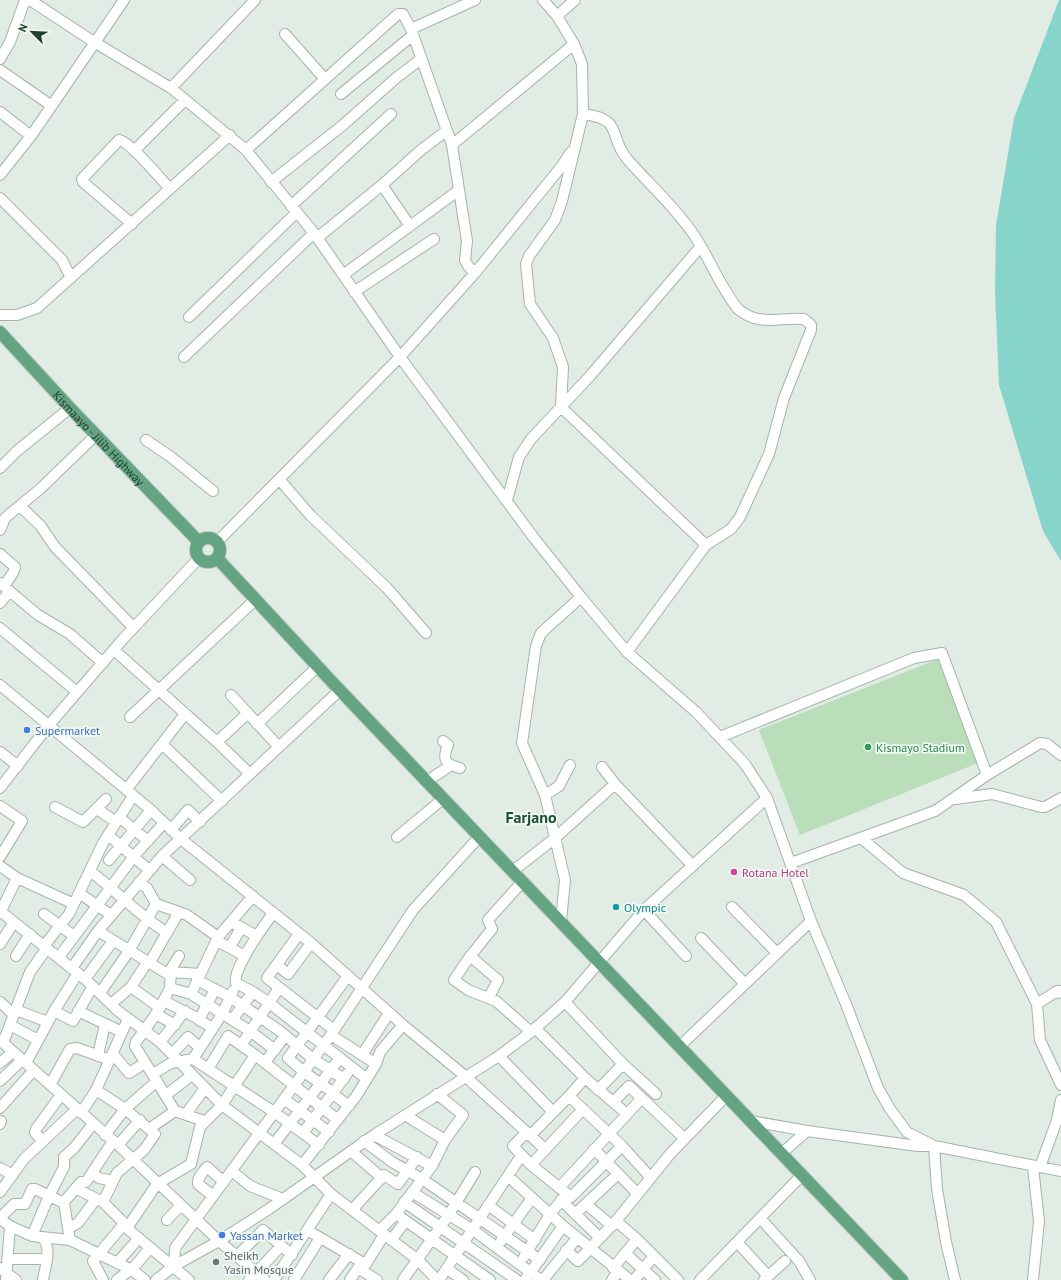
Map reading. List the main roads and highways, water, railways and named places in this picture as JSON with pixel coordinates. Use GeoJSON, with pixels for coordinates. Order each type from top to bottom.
{"type":"FeatureCollection","features":[{"type":"Feature","properties":{"kind":"main road","name":"Kismaayo - Jilib Highway"},"geometry":{"type":"LineString","coordinates":[[0,332],[70,408],[199,542]]}},
{"type":"Feature","properties":{"kind":"main road"},"geometry":{"type":"LineString","coordinates":[[209,538],[217,542],[220,551],[217,558],[207,562],[199,558],[196,550],[199,542],[209,538]]}},
{"type":"Feature","properties":{"kind":"main road"},"geometry":{"type":"LineString","coordinates":[[217,558],[317,667],[444,798],[679,1047],[782,1152],[802,1176],[902,1280]]}},
{"type":"Feature","properties":{"kind":"water"},"geometry":{"type":"Polygon","coordinates":[[[1059,0],[1061,0],[1061,561],[1043,531],[999,385],[995,292],[996,225],[1014,118],[1059,0]]]}},
{"type":"Feature","properties":{"kind":"place","name":"Supermarket"},"geometry":{"type":"Point","coordinates":[27,730]}},
{"type":"Feature","properties":{"kind":"place","name":"Kismayo Stadium"},"geometry":{"type":"Point","coordinates":[868,747]}},
{"type":"Feature","properties":{"kind":"place","name":"Rotana Hotel"},"geometry":{"type":"Point","coordinates":[734,872]}},
{"type":"Feature","properties":{"kind":"place","name":"Olympic"},"geometry":{"type":"Point","coordinates":[616,907]}},
{"type":"Feature","properties":{"kind":"place","name":"Yassan Market"},"geometry":{"type":"Point","coordinates":[222,1235]}},
{"type":"Feature","properties":{"kind":"place","name":"Sheikh Yasin Mosque"},"geometry":{"type":"Point","coordinates":[216,1262]}},
{"type":"Feature","properties":{"kind":"district","name":"Farjano"},"geometry":{"type":"Point","coordinates":[531,817]}}]}
